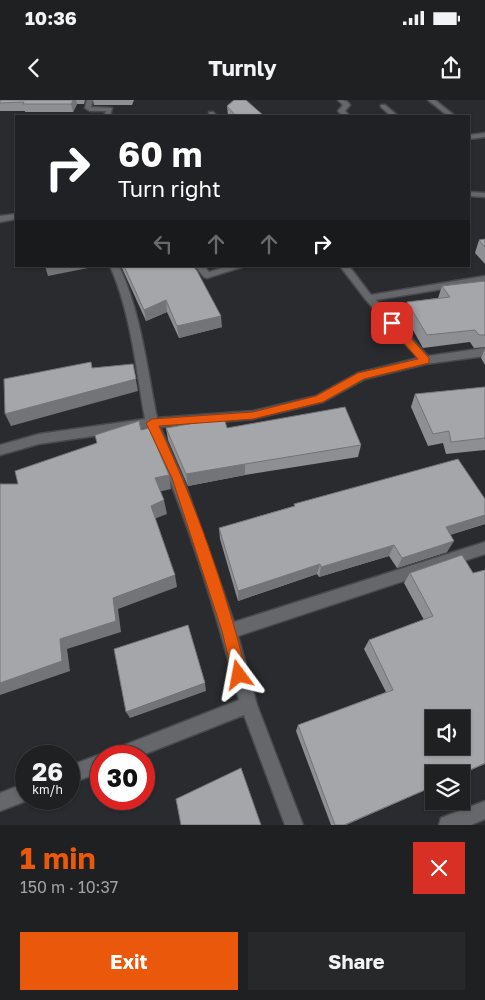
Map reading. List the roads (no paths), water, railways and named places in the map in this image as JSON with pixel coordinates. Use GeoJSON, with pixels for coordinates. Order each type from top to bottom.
{"type":"FeatureCollection","features":[{"type":"Feature","properties":{"kind":"street"},"geometry":{"type":"LineString","coordinates":[[90,100],[88,107],[90,109],[110,109],[107,115]]}},
{"type":"Feature","properties":{"kind":"street"},"geometry":{"type":"LineString","coordinates":[[341,100],[347,105],[341,111],[346,115]]}},
{"type":"Feature","properties":{"kind":"street"},"geometry":{"type":"LineString","coordinates":[[431,100],[451,115]]}},
{"type":"Feature","properties":{"kind":"street"},"geometry":{"type":"LineString","coordinates":[[383,106],[395,115]]}},
{"type":"Feature","properties":{"kind":"street"},"geometry":{"type":"LineString","coordinates":[[470,194],[485,195]]}},
{"type":"Feature","properties":{"kind":"street"},"geometry":{"type":"LineString","coordinates":[[0,219],[15,217]]}},
{"type":"Feature","properties":{"kind":"street"},"geometry":{"type":"LineString","coordinates":[[114,267],[122,283],[130,311],[152,423],[177,478],[229,631],[248,705],[294,825]]}},
{"type":"Feature","properties":{"kind":"street"},"geometry":{"type":"LineString","coordinates":[[200,267],[207,275],[237,267]]}},
{"type":"Feature","properties":{"kind":"street"},"geometry":{"type":"LineString","coordinates":[[345,267],[369,298],[426,360]]}},
{"type":"Feature","properties":{"kind":"street"},"geometry":{"type":"LineString","coordinates":[[369,298],[485,279]]}},
{"type":"Feature","properties":{"kind":"street"},"geometry":{"type":"LineString","coordinates":[[0,450],[39,439],[152,423],[253,416],[319,399],[362,376],[426,360],[485,352]]}},
{"type":"Feature","properties":{"kind":"street"},"geometry":{"type":"LineString","coordinates":[[229,631],[485,548]]}},
{"type":"Feature","properties":{"kind":"street"},"geometry":{"type":"LineString","coordinates":[[146,745],[248,705]]}},
{"type":"Feature","properties":{"kind":"street"},"geometry":{"type":"LineString","coordinates":[[0,802],[15,796]]}},
{"type":"Feature","properties":{"kind":"street"},"geometry":{"type":"LineString","coordinates":[[448,825],[485,810]]}}]}
